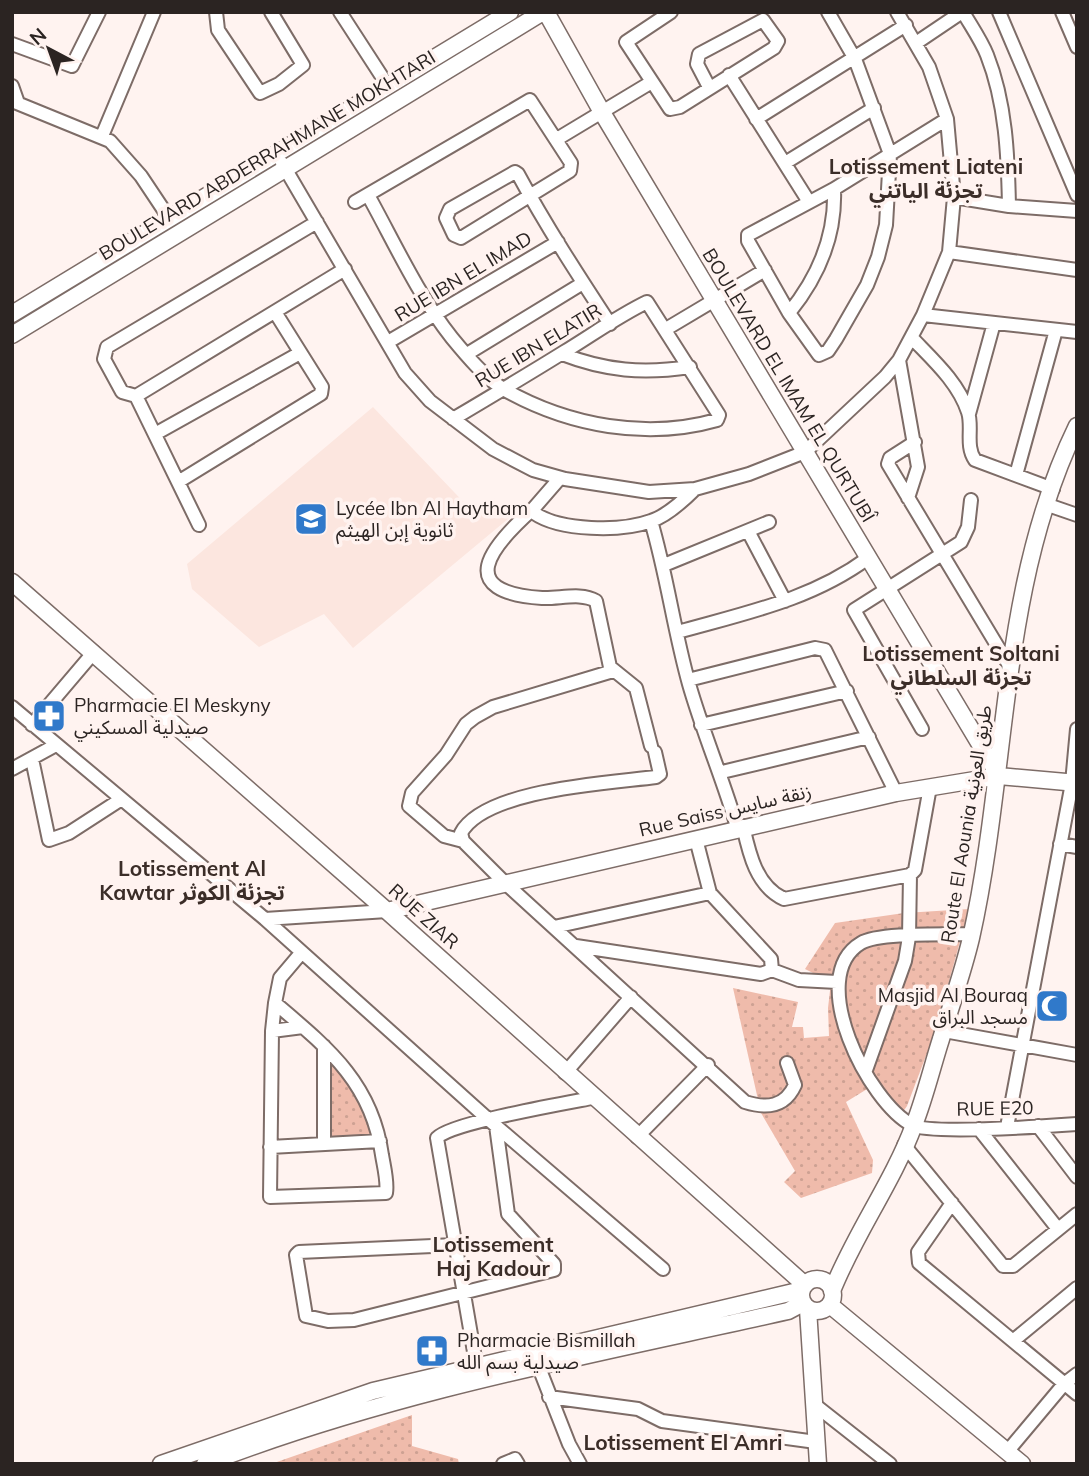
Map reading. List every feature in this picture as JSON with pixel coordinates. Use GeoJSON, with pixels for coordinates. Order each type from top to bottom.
{"type":"FeatureCollection","features":[{"type":"Feature","properties":{"kind":"main road","name":"BOULEVARD ABDERRAHMANE MOKHTARI"},"geometry":{"type":"LineString","coordinates":[[12,335],[49,302],[169,218],[510,12]]}},
{"type":"Feature","properties":{"kind":"main road","name":"BOULEVARD ABDERRAHMANE MOKHTARI"},"geometry":{"type":"LineString","coordinates":[[12,314],[49,302],[285,169],[545,12]]}},
{"type":"Feature","properties":{"kind":"main road","name":"BOULEVARD EL IMAM EL QURTUBÎ"},"geometry":{"type":"LineString","coordinates":[[545,12],[603,114],[999,776]]}},
{"type":"Feature","properties":{"kind":"main road","name":"Route El Aounia طريق العونية"},"geometry":{"type":"LineString","coordinates":[[831,1298],[846,1256],[914,1127],[972,934],[999,776],[1010,667],[1022,590],[1077,426]]}},
{"type":"Feature","properties":{"kind":"main road","name":"RUE ZIAR"},"geometry":{"type":"LineString","coordinates":[[12,582],[387,911],[807,1293],[831,1298],[1022,1464]]}},
{"type":"Feature","properties":{"kind":"main road","name":"Rue Saiss زنقة سايس"},"geometry":{"type":"LineString","coordinates":[[387,911],[740,827],[896,793],[999,776],[1074,783]]}},
{"type":"Feature","properties":{"kind":"main road","name":"Route El Aounia طريق العونية"},"geometry":{"type":"LineString","coordinates":[[807,1293],[846,1256]]}},
{"type":"Feature","properties":{"kind":"main road"},"geometry":{"type":"LineString","coordinates":[[807,1293],[820,1311],[831,1298]]}},
{"type":"Feature","properties":{"kind":"main road"},"geometry":{"type":"LineString","coordinates":[[205,1464],[346,1414],[478,1372],[538,1365],[788,1311],[807,1293]]}},
{"type":"Feature","properties":{"kind":"main road"},"geometry":{"type":"LineString","coordinates":[[161,1464],[344,1399],[478,1372],[807,1293]]}},
{"type":"Feature","properties":{"kind":"main road"},"geometry":{"type":"LineString","coordinates":[[807,1293],[818,1464]]}},
{"type":"Feature","properties":{"kind":"street"},"geometry":{"type":"LineString","coordinates":[[12,44],[72,66],[99,12]]}},
{"type":"Feature","properties":{"kind":"street"},"geometry":{"type":"LineString","coordinates":[[102,136],[154,12]]}},
{"type":"Feature","properties":{"kind":"street"},"geometry":{"type":"LineString","coordinates":[[216,12],[218,30],[260,93],[279,84],[303,65],[271,12]]}},
{"type":"Feature","properties":{"kind":"street"},"geometry":{"type":"LineString","coordinates":[[340,12],[388,86]]}},
{"type":"Feature","properties":{"kind":"street"},"geometry":{"type":"LineString","coordinates":[[671,12],[626,42],[650,83],[670,109],[680,107],[778,44],[765,20],[699,54],[697,64],[709,87]]}},
{"type":"Feature","properties":{"kind":"street"},"geometry":{"type":"LineString","coordinates":[[828,12],[855,59],[890,154],[886,225],[878,257],[867,285],[828,351],[819,355],[789,313],[748,242],[748,235],[834,189],[890,154],[947,119]]}},
{"type":"Feature","properties":{"kind":"street"},"geometry":{"type":"LineString","coordinates":[[276,154],[405,373],[430,401],[493,449],[533,470],[560,478],[649,492],[695,489],[749,474],[805,452],[855,407],[899,360],[923,315],[949,252],[954,197],[947,119],[940,92],[897,12]]}},
{"type":"Feature","properties":{"kind":"street"},"geometry":{"type":"LineString","coordinates":[[916,43],[963,12],[987,55],[1000,103],[1008,149],[1009,206]]}},
{"type":"Feature","properties":{"kind":"street"},"geometry":{"type":"LineString","coordinates":[[999,12],[1077,195]]}},
{"type":"Feature","properties":{"kind":"street"},"geometry":{"type":"LineString","coordinates":[[1062,12],[1077,47]]}},
{"type":"Feature","properties":{"kind":"street"},"geometry":{"type":"LineString","coordinates":[[756,119],[906,25]]}},
{"type":"Feature","properties":{"kind":"street"},"geometry":{"type":"LineString","coordinates":[[729,75],[809,202]]}},
{"type":"Feature","properties":{"kind":"street"},"geometry":{"type":"LineString","coordinates":[[557,139],[603,114],[650,83]]}},
{"type":"Feature","properties":{"kind":"street"},"geometry":{"type":"LineString","coordinates":[[12,86],[15,102],[102,136],[120,149],[169,218]]}},
{"type":"Feature","properties":{"kind":"street"},"geometry":{"type":"LineString","coordinates":[[355,202],[525,100],[533,102],[570,163],[570,172],[531,198],[461,238],[454,235],[445,215],[450,209],[511,172],[518,174],[531,198],[583,283],[610,324]]}},
{"type":"Feature","properties":{"kind":"street"},"geometry":{"type":"LineString","coordinates":[[785,163],[874,108]]}},
{"type":"Feature","properties":{"kind":"street"},"geometry":{"type":"LineString","coordinates":[[789,313],[808,289],[830,238],[835,213],[834,189]]}},
{"type":"Feature","properties":{"kind":"street"},"geometry":{"type":"LineString","coordinates":[[368,195],[436,315],[467,354],[503,389],[559,413],[617,428],[683,427],[717,420],[719,415],[666,329],[765,270]]}},
{"type":"Feature","properties":{"kind":"street"},"geometry":{"type":"LineString","coordinates":[[954,197],[1009,206],[1077,211]]}},
{"type":"Feature","properties":{"kind":"street"},"geometry":{"type":"LineString","coordinates":[[317,222],[107,347],[104,359],[122,392],[136,396],[345,270]]}},
{"type":"Feature","properties":{"kind":"street","name":"RUE IBN EL IMAD"},"geometry":{"type":"LineString","coordinates":[[388,342],[558,242]]}},
{"type":"Feature","properties":{"kind":"street"},"geometry":{"type":"LineString","coordinates":[[949,252],[1077,270]]}},
{"type":"Feature","properties":{"kind":"street"},"geometry":{"type":"LineString","coordinates":[[467,354],[583,283]]}},
{"type":"Feature","properties":{"kind":"street","name":"RUE IBN ELATIR"},"geometry":{"type":"LineString","coordinates":[[453,419],[647,302],[651,304],[666,329]]}},
{"type":"Feature","properties":{"kind":"street"},"geometry":{"type":"LineString","coordinates":[[178,482],[318,398],[322,387],[275,312]]}},
{"type":"Feature","properties":{"kind":"street"},"geometry":{"type":"LineString","coordinates":[[923,315],[1077,332]]}},
{"type":"Feature","properties":{"kind":"street"},"geometry":{"type":"LineString","coordinates":[[994,323],[969,414],[972,456],[979,463],[1016,475],[1077,515]]}},
{"type":"Feature","properties":{"kind":"street"},"geometry":{"type":"LineString","coordinates":[[1016,475],[1056,330]]}},
{"type":"Feature","properties":{"kind":"street"},"geometry":{"type":"LineString","coordinates":[[912,338],[958,390],[969,414]]}},
{"type":"Feature","properties":{"kind":"street"},"geometry":{"type":"LineString","coordinates":[[155,434],[300,353]]}},
{"type":"Feature","properties":{"kind":"street"},"geometry":{"type":"LineString","coordinates":[[562,354],[594,366],[622,372],[656,372],[690,367]]}},
{"type":"Feature","properties":{"kind":"street"},"geometry":{"type":"LineString","coordinates":[[899,360],[915,442],[917,474],[908,498]]}},
{"type":"Feature","properties":{"kind":"street"},"geometry":{"type":"LineString","coordinates":[[136,396],[199,525]]}},
{"type":"Feature","properties":{"kind":"street"},"geometry":{"type":"LineString","coordinates":[[915,442],[888,461],[941,555],[1010,667]]}},
{"type":"Feature","properties":{"kind":"street"},"geometry":{"type":"LineString","coordinates":[[463,841],[461,833],[465,824],[505,802],[530,794],[656,777],[660,774],[636,688],[613,671],[596,601],[586,596],[529,596],[498,587],[489,581],[486,573],[499,541],[535,512],[560,478]]}},
{"type":"Feature","properties":{"kind":"street"},"geometry":{"type":"LineString","coordinates":[[535,512],[585,527],[652,521],[695,489]]}},
{"type":"Feature","properties":{"kind":"street"},"geometry":{"type":"LineString","coordinates":[[922,729],[854,610],[941,555],[964,536],[971,500]]}},
{"type":"Feature","properties":{"kind":"street"},"geometry":{"type":"LineString","coordinates":[[652,521],[688,680],[701,725],[722,772],[752,865],[776,895],[784,899],[911,875]]}},
{"type":"Feature","properties":{"kind":"street"},"geometry":{"type":"LineString","coordinates":[[664,565],[769,522]]}},
{"type":"Feature","properties":{"kind":"street"},"geometry":{"type":"LineString","coordinates":[[748,531],[785,601]]}},
{"type":"Feature","properties":{"kind":"street"},"geometry":{"type":"LineString","coordinates":[[678,632],[785,601],[826,585],[868,558]]}},
{"type":"Feature","properties":{"kind":"street"},"geometry":{"type":"LineString","coordinates":[[688,680],[815,648],[825,650],[896,793]]}},
{"type":"Feature","properties":{"kind":"street"},"geometry":{"type":"LineString","coordinates":[[32,725],[94,652]]}},
{"type":"Feature","properties":{"kind":"street"},"geometry":{"type":"LineString","coordinates":[[613,671],[493,707],[466,724],[446,755],[412,793],[409,806],[444,836],[463,841],[504,882],[746,1101],[767,1106],[782,1102],[790,1095],[794,1085],[788,1063]]}},
{"type":"Feature","properties":{"kind":"street"},"geometry":{"type":"LineString","coordinates":[[701,725],[847,691]]}},
{"type":"Feature","properties":{"kind":"street"},"geometry":{"type":"LineString","coordinates":[[12,707],[265,919],[492,1124],[663,1269]]}},
{"type":"Feature","properties":{"kind":"street"},"geometry":{"type":"LineString","coordinates":[[1007,1127],[1074,783],[1077,729]]}},
{"type":"Feature","properties":{"kind":"street"},"geometry":{"type":"LineString","coordinates":[[722,772],[869,737]]}},
{"type":"Feature","properties":{"kind":"street"},"geometry":{"type":"LineString","coordinates":[[12,769],[56,745]]}},
{"type":"Feature","properties":{"kind":"street"},"geometry":{"type":"LineString","coordinates":[[32,759],[49,839],[69,833],[120,800]]}},
{"type":"Feature","properties":{"kind":"street"},"geometry":{"type":"LineString","coordinates":[[866,1070],[892,1003],[909,937],[911,875],[915,870],[930,788]]}},
{"type":"Feature","properties":{"kind":"street"},"geometry":{"type":"LineString","coordinates":[[696,839],[710,893],[771,959],[772,970]]}},
{"type":"Feature","properties":{"kind":"street"},"geometry":{"type":"LineString","coordinates":[[1060,844],[1077,847]]}},
{"type":"Feature","properties":{"kind":"street"},"geometry":{"type":"LineString","coordinates":[[554,927],[710,893]]}},
{"type":"Feature","properties":{"kind":"street"},"geometry":{"type":"LineString","coordinates":[[265,919],[387,911]]}},
{"type":"Feature","properties":{"kind":"street"},"geometry":{"type":"LineString","coordinates":[[914,1127],[895,1112],[866,1070],[844,1026],[836,996],[837,982],[852,949],[863,942],[972,934]]}},
{"type":"Feature","properties":{"kind":"street"},"geometry":{"type":"LineString","coordinates":[[576,946],[761,974],[772,970],[799,981],[837,982]]}},
{"type":"Feature","properties":{"kind":"street"},"geometry":{"type":"LineString","coordinates":[[275,1003],[349,1072],[369,1102],[380,1141],[387,1190],[384,1193],[270,1196],[271,1031],[275,1003],[280,978],[302,952]]}},
{"type":"Feature","properties":{"kind":"street"},"geometry":{"type":"LineString","coordinates":[[565,1073],[631,997]]}},
{"type":"Feature","properties":{"kind":"street"},"geometry":{"type":"LineString","coordinates":[[271,1031],[303,1027]]}},
{"type":"Feature","properties":{"kind":"street"},"geometry":{"type":"LineString","coordinates":[[944,1031],[1077,1055]]}},
{"type":"Feature","properties":{"kind":"street"},"geometry":{"type":"LineString","coordinates":[[324,1046],[324,1144]]}},
{"type":"Feature","properties":{"kind":"street"},"geometry":{"type":"LineString","coordinates":[[637,1137],[708,1065]]}},
{"type":"Feature","properties":{"kind":"street"},"geometry":{"type":"LineString","coordinates":[[478,1372],[437,1138],[448,1131],[492,1124],[592,1098]]}},
{"type":"Feature","properties":{"kind":"street"},"geometry":{"type":"LineString","coordinates":[[454,1245],[299,1252],[296,1255],[305,1314],[309,1319],[354,1320],[555,1268],[508,1214],[492,1124]]}},
{"type":"Feature","properties":{"kind":"street","name":"RUE E20"},"geometry":{"type":"LineString","coordinates":[[914,1127],[979,1129],[1077,1124]]}},
{"type":"Feature","properties":{"kind":"street"},"geometry":{"type":"LineString","coordinates":[[1038,1126],[1077,1177]]}},
{"type":"Feature","properties":{"kind":"street"},"geometry":{"type":"LineString","coordinates":[[979,1129],[1058,1229]]}},
{"type":"Feature","properties":{"kind":"street"},"geometry":{"type":"LineString","coordinates":[[270,1147],[380,1141]]}},
{"type":"Feature","properties":{"kind":"street"},"geometry":{"type":"LineString","coordinates":[[904,1146],[1003,1266],[1008,1267],[1077,1214]]}},
{"type":"Feature","properties":{"kind":"street"},"geometry":{"type":"LineString","coordinates":[[953,1203],[916,1258],[1077,1394]]}},
{"type":"Feature","properties":{"kind":"street"},"geometry":{"type":"LineString","coordinates":[[1014,1340],[1077,1289]]}},
{"type":"Feature","properties":{"kind":"street"},"geometry":{"type":"LineString","coordinates":[[538,1365],[549,1397],[580,1464]]}},
{"type":"Feature","properties":{"kind":"street"},"geometry":{"type":"LineString","coordinates":[[1007,1452],[1064,1384],[1077,1374]]}},
{"type":"Feature","properties":{"kind":"street"},"geometry":{"type":"LineString","coordinates":[[549,1397],[638,1409],[662,1421],[816,1442]]}},
{"type":"Feature","properties":{"kind":"street"},"geometry":{"type":"LineString","coordinates":[[815,1405],[877,1458],[890,1464]]}},
{"type":"Feature","properties":{"kind":"street"},"geometry":{"type":"LineString","coordinates":[[503,1464],[516,1459],[518,1464]]}},
{"type":"Feature","properties":{"kind":"shaded area","name":"Lycée Ibn Al Haytham ثانوية إبن الهيثم"},"geometry":{"type":"Polygon","coordinates":[[[373,407],[474,513],[498,505],[515,513],[353,648],[324,614],[259,647],[192,589],[187,564],[373,407]]]}},
{"type":"Feature","properties":{"kind":"shaded area"},"geometry":{"type":"Polygon","coordinates":[[[969,909],[935,1032],[907,1106],[900,1116],[872,1086],[846,1102],[873,1160],[872,1173],[801,1198],[784,1182],[795,1171],[761,1113],[733,988],[798,1002],[792,1027],[803,1027],[804,1038],[829,1036],[831,982],[805,969],[835,923],[904,913],[969,909]]]}},
{"type":"Feature","properties":{"kind":"shaded area"},"geometry":{"type":"Polygon","coordinates":[[[326,1062],[335,1063],[358,1092],[372,1134],[328,1137],[326,1062]]]}},
{"type":"Feature","properties":{"kind":"shaded area"},"geometry":{"type":"Polygon","coordinates":[[[412,1415],[412,1446],[458,1459],[459,1464],[271,1464],[412,1415]]]}},
{"type":"Feature","properties":{"kind":"place","name":"Lycée Ibn Al Haytham ثانوية إبن الهيثم"},"geometry":{"type":"Point","coordinates":[311,519]}},
{"type":"Feature","properties":{"kind":"place","name":"Pharmacie El Meskyny صيدلية المسكيني"},"geometry":{"type":"Point","coordinates":[49,716]}},
{"type":"Feature","properties":{"kind":"place","name":"Masjid Al Bouraq مسجد البراق"},"geometry":{"type":"Point","coordinates":[1052,1006]}},
{"type":"Feature","properties":{"kind":"place","name":"Pharmacie Bismillah صيدلية بسم الله"},"geometry":{"type":"Point","coordinates":[432,1351]}},
{"type":"Feature","properties":{"kind":"district","name":"Lotissement Liateni تجزئة الياتني"},"geometry":{"type":"Point","coordinates":[926,178]}},
{"type":"Feature","properties":{"kind":"district","name":"Lotissement Soltani تجزئة السلطاني"},"geometry":{"type":"Point","coordinates":[961,665]}},
{"type":"Feature","properties":{"kind":"district","name":"Lotissement Al Kawtar تجزئة الكوثر"},"geometry":{"type":"Point","coordinates":[192,880]}},
{"type":"Feature","properties":{"kind":"district","name":"Lotissement Haj Kadour"},"geometry":{"type":"Point","coordinates":[493,1256]}},
{"type":"Feature","properties":{"kind":"district","name":"Lotissement El Amri"},"geometry":{"type":"Point","coordinates":[683,1442]}}]}
